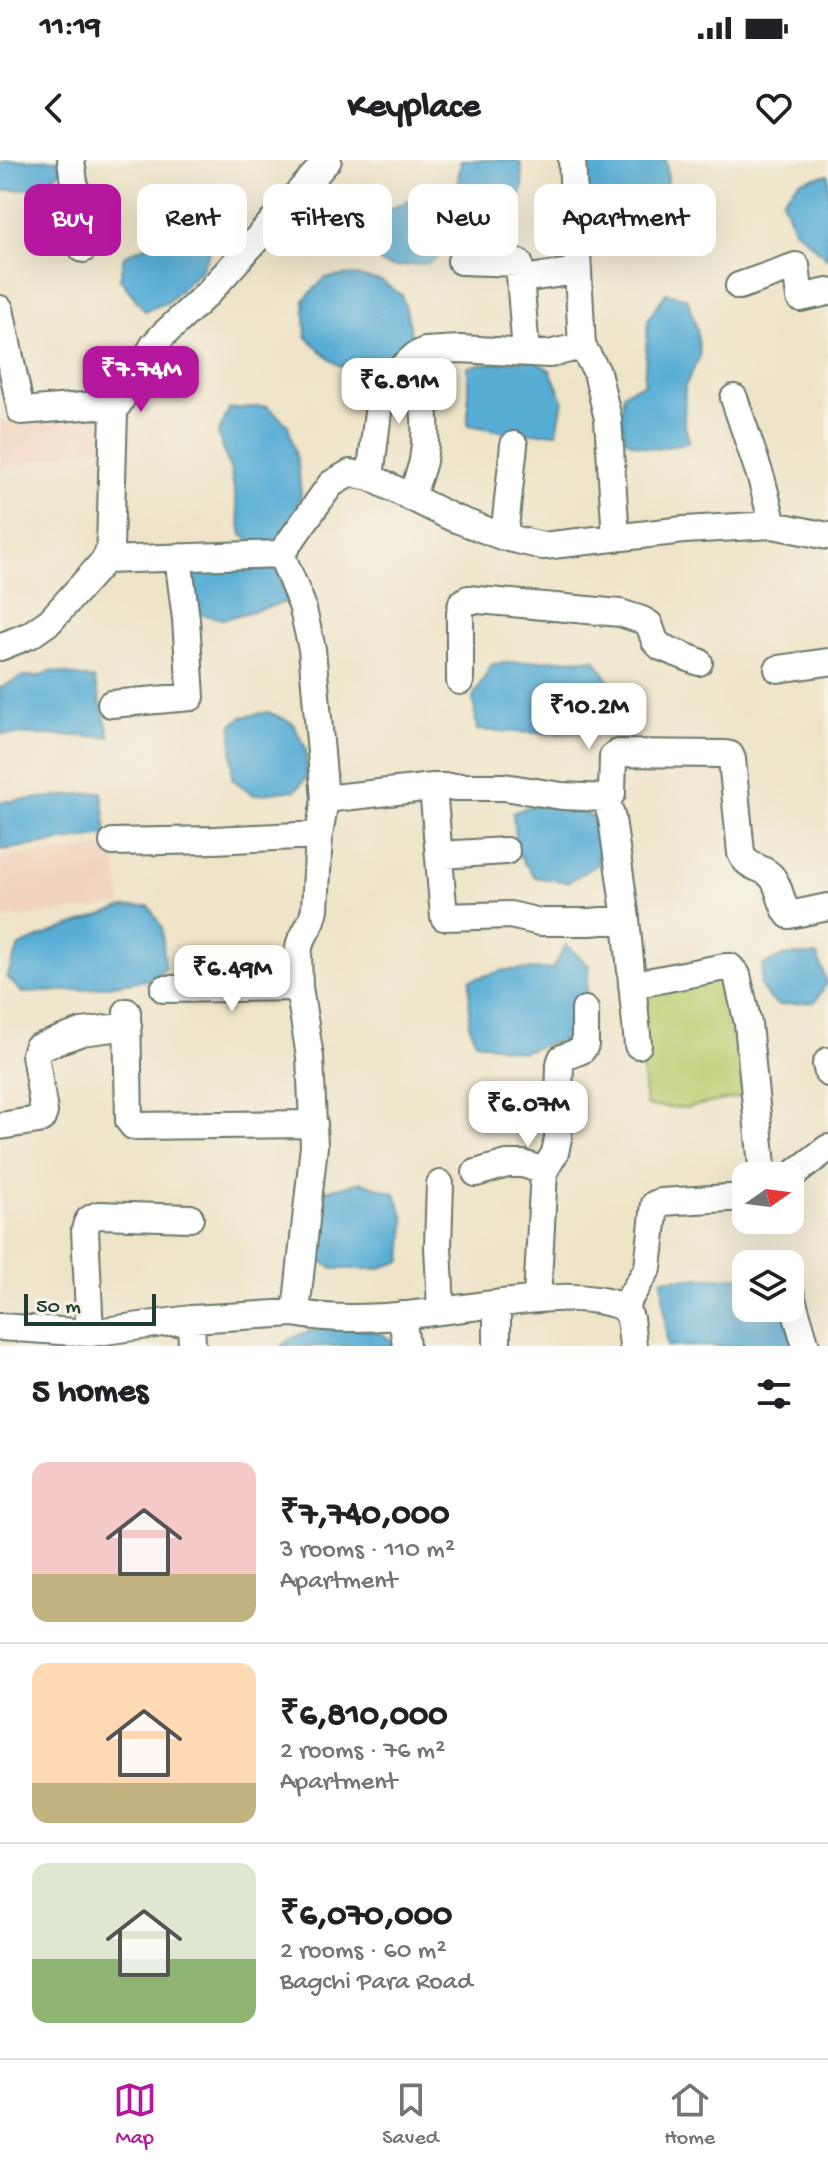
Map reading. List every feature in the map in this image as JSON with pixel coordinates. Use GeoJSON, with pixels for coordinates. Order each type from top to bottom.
{"type":"FeatureCollection","features":[{"type":"Feature","properties":{"kind":"street"},"geometry":{"type":"LineString","coordinates":[[71,160],[74,184]]}},
{"type":"Feature","properties":{"kind":"street"},"geometry":{"type":"LineString","coordinates":[[0,647],[30,635],[50,621],[105,560],[110,548],[114,411],[154,345],[208,293],[328,160]]}},
{"type":"Feature","properties":{"kind":"street"},"geometry":{"type":"LineString","coordinates":[[572,160],[582,346],[597,372],[608,419],[616,537]]}},
{"type":"Feature","properties":{"kind":"street"},"geometry":{"type":"LineString","coordinates":[[461,261],[519,263],[526,353]]}},
{"type":"Feature","properties":{"kind":"street"},"geometry":{"type":"LineString","coordinates":[[739,286],[796,266],[800,298],[828,292]]}},
{"type":"Feature","properties":{"kind":"street"},"geometry":{"type":"LineString","coordinates":[[522,279],[577,271]]}},
{"type":"Feature","properties":{"kind":"street"},"geometry":{"type":"LineString","coordinates":[[0,309],[21,411],[97,405],[114,411]]}},
{"type":"Feature","properties":{"kind":"street"},"geometry":{"type":"LineString","coordinates":[[370,477],[380,396],[385,383],[415,356],[425,351],[460,349],[549,354],[582,346]]}},
{"type":"Feature","properties":{"kind":"street"},"geometry":{"type":"LineString","coordinates":[[412,497],[423,462],[424,444],[423,389],[415,356]]}},
{"type":"Feature","properties":{"kind":"street"},"geometry":{"type":"LineString","coordinates":[[734,398],[762,481],[773,525]]}},
{"type":"Feature","properties":{"kind":"street"},"geometry":{"type":"LineString","coordinates":[[504,537],[514,445]]}},
{"type":"Feature","properties":{"kind":"street"},"geometry":{"type":"LineString","coordinates":[[281,554],[331,484],[350,473],[370,477],[451,517],[504,537],[543,546],[773,525],[828,536]]}},
{"type":"Feature","properties":{"kind":"street"},"geometry":{"type":"LineString","coordinates":[[105,560],[281,554]]}},
{"type":"Feature","properties":{"kind":"street"},"geometry":{"type":"LineString","coordinates":[[281,554],[302,605],[312,649],[325,799],[319,835],[315,909],[298,954],[299,987],[310,1057],[314,1146],[294,1313]]}},
{"type":"Feature","properties":{"kind":"street"},"geometry":{"type":"LineString","coordinates":[[111,704],[191,697],[178,557]]}},
{"type":"Feature","properties":{"kind":"street"},"geometry":{"type":"LineString","coordinates":[[460,681],[460,613],[462,603],[468,599],[620,613],[649,624],[655,641],[661,647],[699,662]]}},
{"type":"Feature","properties":{"kind":"street"},"geometry":{"type":"LineString","coordinates":[[778,669],[828,662]]}},
{"type":"Feature","properties":{"kind":"street"},"geometry":{"type":"LineString","coordinates":[[325,799],[433,787],[504,787],[562,796],[606,798],[612,793],[613,757],[618,753],[730,755],[744,861],[773,879],[789,915],[828,907]]}},
{"type":"Feature","properties":{"kind":"street"},"geometry":{"type":"LineString","coordinates":[[433,787],[444,917],[510,915],[540,922],[626,919]]}},
{"type":"Feature","properties":{"kind":"street"},"geometry":{"type":"LineString","coordinates":[[606,798],[612,819],[626,919],[638,1045]]}},
{"type":"Feature","properties":{"kind":"street"},"geometry":{"type":"LineString","coordinates":[[113,842],[319,835]]}},
{"type":"Feature","properties":{"kind":"street"},"geometry":{"type":"LineString","coordinates":[[440,855],[506,851]]}},
{"type":"Feature","properties":{"kind":"street"},"geometry":{"type":"LineString","coordinates":[[632,985],[725,967],[733,969],[748,1024],[762,1162]]}},
{"type":"Feature","properties":{"kind":"street"},"geometry":{"type":"LineString","coordinates":[[164,989],[299,987]]}},
{"type":"Feature","properties":{"kind":"street"},"geometry":{"type":"LineString","coordinates":[[537,1299],[544,1171],[555,1153],[558,1138],[560,1064],[562,1058],[582,1050],[585,1045],[585,1010]]}},
{"type":"Feature","properties":{"kind":"street"},"geometry":{"type":"LineString","coordinates":[[0,1126],[42,1118],[44,1112],[35,1054],[37,1048],[128,1019],[129,1121],[133,1126],[314,1124]]}},
{"type":"Feature","properties":{"kind":"street"},"geometry":{"type":"LineString","coordinates":[[828,1061],[828,1073]]}},
{"type":"Feature","properties":{"kind":"street"},"geometry":{"type":"LineString","coordinates":[[804,1166],[828,1148]]}},
{"type":"Feature","properties":{"kind":"street"},"geometry":{"type":"LineString","coordinates":[[476,1173],[507,1164],[523,1164],[544,1171]]}},
{"type":"Feature","properties":{"kind":"street"},"geometry":{"type":"LineString","coordinates":[[440,1184],[438,1246],[441,1310]]}},
{"type":"Feature","properties":{"kind":"street"},"geometry":{"type":"LineString","coordinates":[[624,1307],[648,1268],[655,1204],[732,1198]]}},
{"type":"Feature","properties":{"kind":"street"},"geometry":{"type":"LineString","coordinates":[[90,1333],[86,1221],[99,1215],[190,1218]]}},
{"type":"Feature","properties":{"kind":"street"},"geometry":{"type":"LineString","coordinates":[[0,1327],[90,1333],[191,1319],[294,1313],[317,1317],[402,1315],[555,1297],[612,1302],[624,1307],[630,1318],[633,1346]]}},
{"type":"Feature","properties":{"kind":"street"},"geometry":{"type":"LineString","coordinates":[[497,1304],[497,1346]]}},
{"type":"Feature","properties":{"kind":"street"},"geometry":{"type":"LineString","coordinates":[[402,1315],[406,1346]]}},
{"type":"Feature","properties":{"kind":"street"},"geometry":{"type":"LineString","coordinates":[[191,1319],[192,1346]]}},
{"type":"Feature","properties":{"kind":"street"},"geometry":{"type":"LineString","coordinates":[[799,1322],[806,1346]]}},
{"type":"Feature","properties":{"kind":"shaded area"},"geometry":{"type":"Polygon","coordinates":[[[97,408],[108,414],[105,446],[0,468],[0,422],[97,408]]]}},
{"type":"Feature","properties":{"kind":"shaded area"},"geometry":{"type":"Polygon","coordinates":[[[114,847],[122,905],[0,919],[0,857],[114,847]]]}},
{"type":"Feature","properties":{"kind":"green space"},"geometry":{"type":"Polygon","coordinates":[[[742,970],[745,1096],[685,1108],[646,1106],[634,982],[742,970]]]}},
{"type":"Feature","properties":{"kind":"water"},"geometry":{"type":"Polygon","coordinates":[[[6,160],[68,160],[71,165],[42,184],[24,184],[24,189],[0,191],[0,164],[6,160]]]}},
{"type":"Feature","properties":{"kind":"water"},"geometry":{"type":"Polygon","coordinates":[[[461,160],[516,160],[521,164],[523,186],[518,205],[518,184],[457,184],[461,160]]]}},
{"type":"Feature","properties":{"kind":"water"},"geometry":{"type":"Polygon","coordinates":[[[581,160],[666,160],[668,184],[582,184],[581,160]]]}},
{"type":"Feature","properties":{"kind":"water"},"geometry":{"type":"Polygon","coordinates":[[[828,174],[828,259],[794,229],[782,200],[800,181],[828,174]]]}},
{"type":"Feature","properties":{"kind":"water"},"geometry":{"type":"Polygon","coordinates":[[[408,200],[408,256],[439,256],[428,263],[392,267],[380,263],[377,256],[392,256],[392,208],[408,200]]]}},
{"type":"Feature","properties":{"kind":"water"},"geometry":{"type":"Polygon","coordinates":[[[137,250],[137,256],[207,256],[202,269],[168,302],[145,311],[120,279],[124,256],[137,250]]]}},
{"type":"Feature","properties":{"kind":"water"},"geometry":{"type":"Polygon","coordinates":[[[352,275],[381,281],[402,295],[410,341],[402,356],[382,378],[340,366],[306,336],[304,300],[325,278],[352,275]]]}},
{"type":"Feature","properties":{"kind":"water"},"geometry":{"type":"Polygon","coordinates":[[[666,293],[687,298],[697,329],[700,356],[685,386],[684,421],[689,442],[650,448],[625,439],[621,414],[624,392],[644,384],[648,319],[666,293]]]}},
{"type":"Feature","properties":{"kind":"water"},"geometry":{"type":"Polygon","coordinates":[[[533,360],[550,370],[563,400],[557,433],[512,433],[468,425],[468,367],[533,360]]]}},
{"type":"Feature","properties":{"kind":"water"},"geometry":{"type":"Polygon","coordinates":[[[267,406],[288,425],[298,464],[301,495],[280,539],[259,545],[242,535],[231,472],[218,434],[229,409],[267,406]]]}},
{"type":"Feature","properties":{"kind":"water"},"geometry":{"type":"Polygon","coordinates":[[[258,561],[278,571],[287,602],[223,619],[198,614],[189,580],[193,566],[258,561]]]}},
{"type":"Feature","properties":{"kind":"water"},"geometry":{"type":"Polygon","coordinates":[[[595,659],[613,687],[611,717],[595,732],[556,734],[477,730],[473,697],[492,664],[595,659]]]}},
{"type":"Feature","properties":{"kind":"water"},"geometry":{"type":"Polygon","coordinates":[[[51,671],[94,679],[110,737],[0,734],[0,688],[23,676],[40,676],[51,671]]]}},
{"type":"Feature","properties":{"kind":"water"},"geometry":{"type":"Polygon","coordinates":[[[268,712],[293,723],[306,749],[307,777],[296,790],[254,795],[232,779],[232,725],[242,717],[268,712]]]}},
{"type":"Feature","properties":{"kind":"water"},"geometry":{"type":"Polygon","coordinates":[[[102,792],[107,835],[2,850],[0,802],[102,792]]]}},
{"type":"Feature","properties":{"kind":"water"},"geometry":{"type":"Polygon","coordinates":[[[532,805],[570,807],[599,820],[605,843],[602,862],[568,882],[535,877],[516,852],[513,813],[532,805]]]}},
{"type":"Feature","properties":{"kind":"water"},"geometry":{"type":"Polygon","coordinates":[[[149,906],[162,927],[165,968],[152,979],[81,990],[22,993],[7,977],[19,946],[124,907],[149,906]]]}},
{"type":"Feature","properties":{"kind":"water"},"geometry":{"type":"Polygon","coordinates":[[[566,945],[589,966],[586,995],[569,1038],[521,1052],[476,1042],[469,1025],[470,980],[505,970],[552,969],[566,945]]]}},
{"type":"Feature","properties":{"kind":"water"},"geometry":{"type":"Polygon","coordinates":[[[786,955],[817,955],[827,983],[815,1002],[778,1005],[760,985],[763,965],[786,955]]]}},
{"type":"Feature","properties":{"kind":"water"},"geometry":{"type":"Polygon","coordinates":[[[361,1182],[395,1193],[405,1220],[402,1261],[377,1269],[333,1269],[311,1254],[320,1192],[361,1182]]]}},
{"type":"Feature","properties":{"kind":"water"},"geometry":{"type":"Polygon","coordinates":[[[732,1277],[732,1322],[788,1322],[794,1346],[667,1346],[662,1279],[732,1277]]]}},
{"type":"Feature","properties":{"kind":"water"},"geometry":{"type":"Polygon","coordinates":[[[339,1328],[378,1332],[396,1346],[281,1346],[301,1334],[339,1328]]]}}]}
